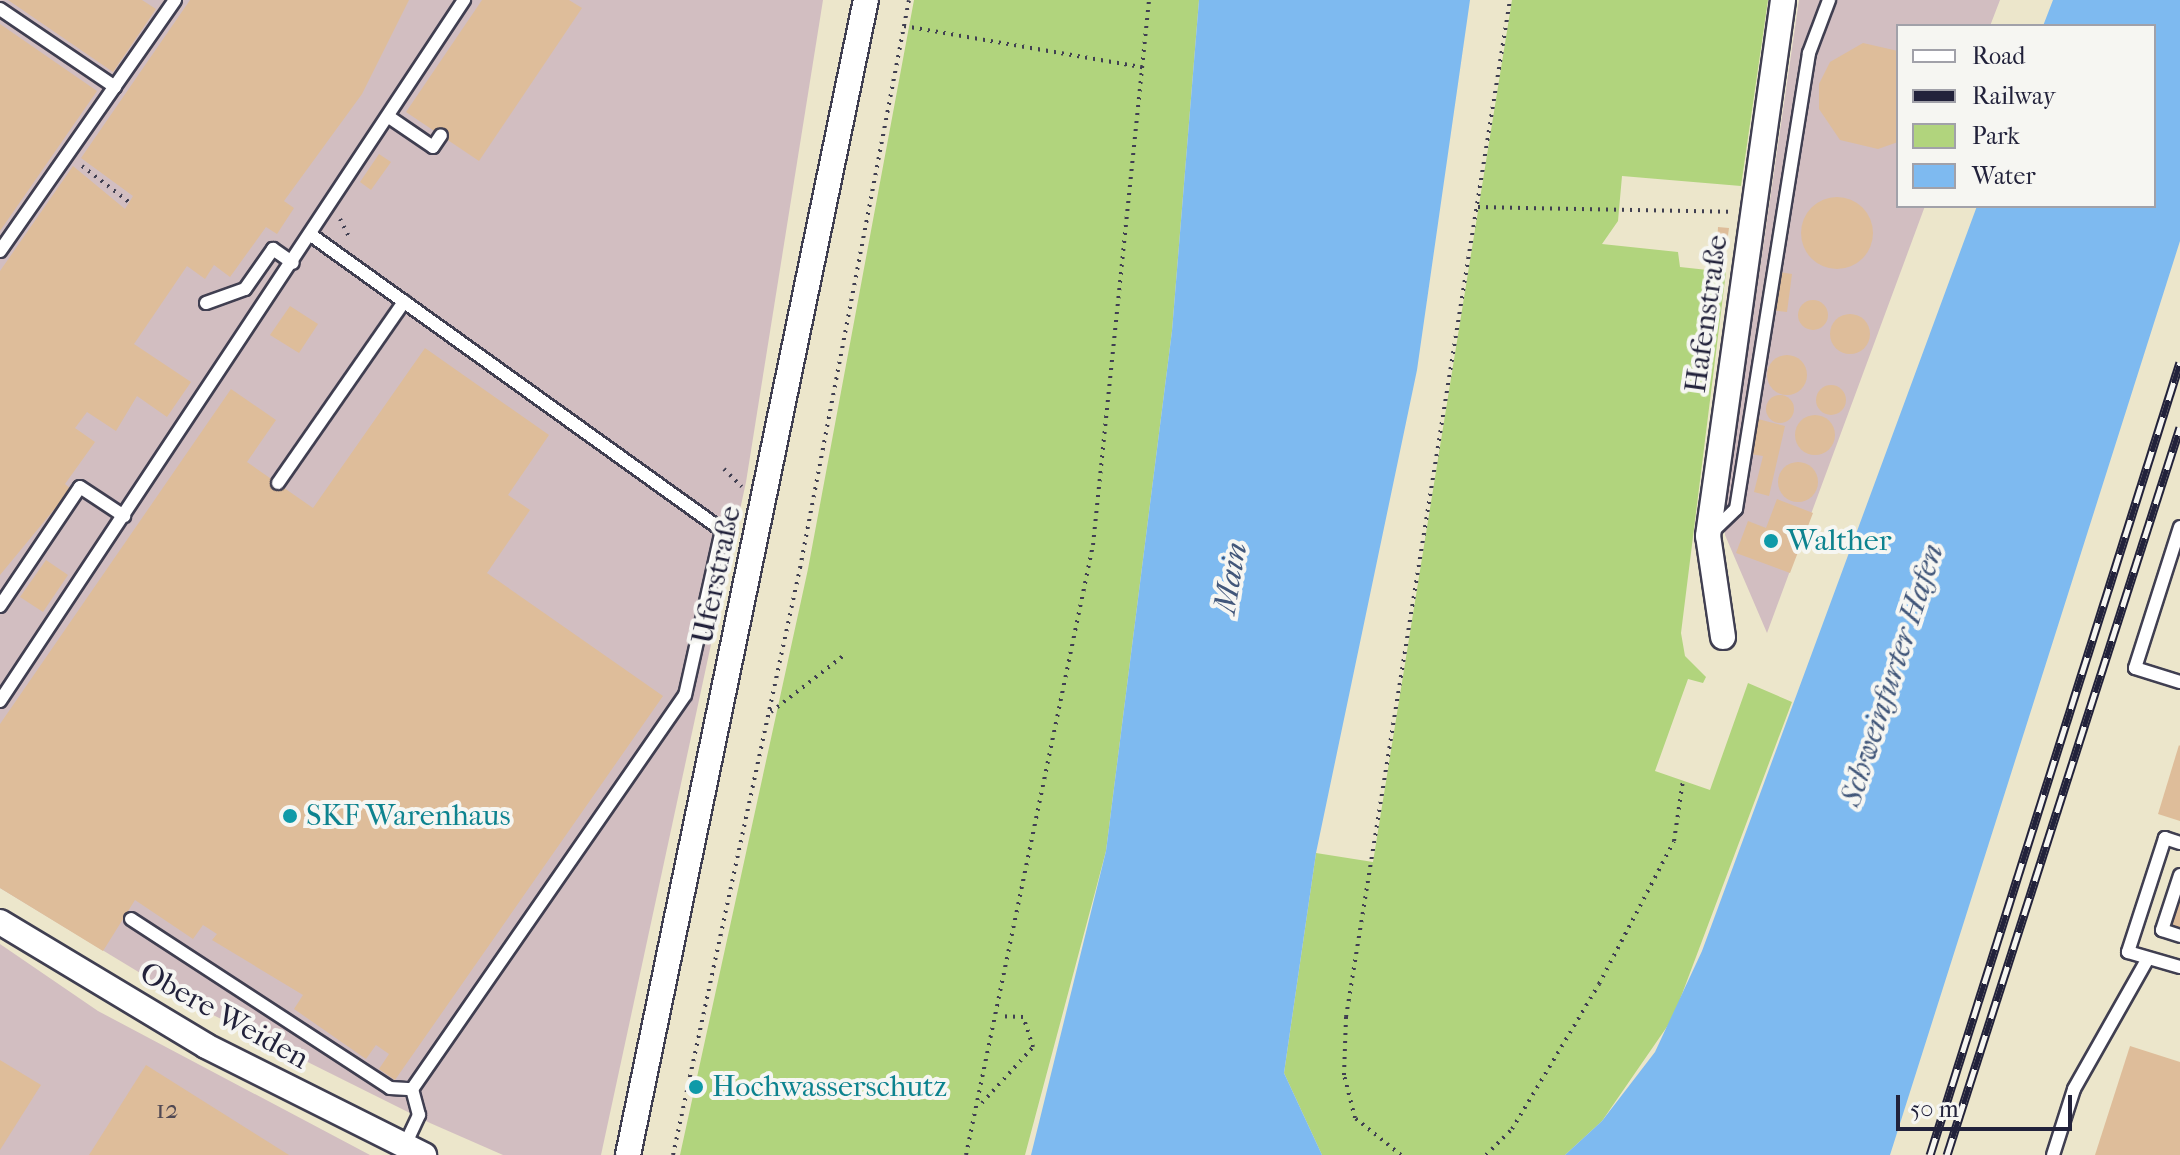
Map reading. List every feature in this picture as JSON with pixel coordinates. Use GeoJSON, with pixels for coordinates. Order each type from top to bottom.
{"type":"FeatureCollection","features":[{"type":"Feature","properties":{"kind":"street","name":"Hafenstraße"},"geometry":{"type":"LineString","coordinates":[[1723,637],[1708,536],[1783,0]]}},
{"type":"Feature","properties":{"kind":"street","name":"Uferstraße"},"geometry":{"type":"LineString","coordinates":[[628,1155],[864,2]]}},
{"type":"Feature","properties":{"kind":"street","name":"Obere Weiden"},"geometry":{"type":"LineString","coordinates":[[0,922],[206,1046],[414,1151]]}},
{"type":"Feature","properties":{"kind":"lane"},"geometry":{"type":"LineString","coordinates":[[0,701],[293,263],[464,0]]}},
{"type":"Feature","properties":{"kind":"lane"},"geometry":{"type":"LineString","coordinates":[[1708,536],[1736,509],[1809,53],[1829,0]]}},
{"type":"Feature","properties":{"kind":"lane"},"geometry":{"type":"LineString","coordinates":[[0,251],[115,87],[168,2]]}},
{"type":"Feature","properties":{"kind":"lane"},"geometry":{"type":"LineString","coordinates":[[0,9],[115,87]]}},
{"type":"Feature","properties":{"kind":"lane"},"geometry":{"type":"LineString","coordinates":[[389,117],[433,147],[441,135]]}},
{"type":"Feature","properties":{"kind":"lane"},"geometry":{"type":"LineString","coordinates":[[311,235],[722,530],[685,695],[412,1089],[419,1115],[414,1151]]}},
{"type":"Feature","properties":{"kind":"lane"},"geometry":{"type":"LineString","coordinates":[[206,303],[245,289],[273,249],[293,263]]}},
{"type":"Feature","properties":{"kind":"lane"},"geometry":{"type":"LineString","coordinates":[[278,483],[404,302]]}},
{"type":"Feature","properties":{"kind":"lane"},"geometry":{"type":"LineString","coordinates":[[1730,384],[1756,388]]}},
{"type":"Feature","properties":{"kind":"lane"},"geometry":{"type":"LineString","coordinates":[[0,606],[80,487],[124,516]]}},
{"type":"Feature","properties":{"kind":"lane"},"geometry":{"type":"LineString","coordinates":[[2180,527],[2135,668],[2180,682]]}},
{"type":"Feature","properties":{"kind":"lane"},"geometry":{"type":"LineString","coordinates":[[2180,843],[2165,838],[2128,952],[2180,967]]}},
{"type":"Feature","properties":{"kind":"lane"},"geometry":{"type":"LineString","coordinates":[[2180,875],[2162,930],[2180,936]]}},
{"type":"Feature","properties":{"kind":"lane"},"geometry":{"type":"LineString","coordinates":[[131,919],[390,1088],[412,1089]]}},
{"type":"Feature","properties":{"kind":"lane"},"geometry":{"type":"LineString","coordinates":[[2053,1155],[2074,1089],[2148,958]]}},
{"type":"Feature","properties":{"kind":"path"},"geometry":{"type":"LineString","coordinates":[[673,1155],[769,714],[909,0]]}},
{"type":"Feature","properties":{"kind":"path"},"geometry":{"type":"LineString","coordinates":[[966,1155],[1000,1016],[1093,545],[1149,0]]}},
{"type":"Feature","properties":{"kind":"path"},"geometry":{"type":"LineString","coordinates":[[1401,1155],[1355,1118],[1344,1075],[1346,1017],[1510,0]]}},
{"type":"Feature","properties":{"kind":"path"},"geometry":{"type":"LineString","coordinates":[[904,26],[1142,67]]}},
{"type":"Feature","properties":{"kind":"path"},"geometry":{"type":"LineString","coordinates":[[66,156],[129,202]]}},
{"type":"Feature","properties":{"kind":"path"},"geometry":{"type":"LineString","coordinates":[[1478,207],[1753,213]]}},
{"type":"Feature","properties":{"kind":"path"},"geometry":{"type":"LineString","coordinates":[[769,714],[843,656]]}},
{"type":"Feature","properties":{"kind":"path"},"geometry":{"type":"LineString","coordinates":[[1486,1155],[1512,1129],[1633,919],[1674,841],[1683,780]]}},
{"type":"Feature","properties":{"kind":"path"},"geometry":{"type":"LineString","coordinates":[[980,1104],[1033,1047],[1023,1017],[1000,1016]]}},
{"type":"Feature","properties":{"kind":"shaded area"},"geometry":{"type":"Polygon","coordinates":[[[0,0],[823,0],[746,482],[601,1155],[503,1155],[430,1123],[193,1005],[0,888],[0,0]]]}},
{"type":"Feature","properties":{"kind":"shaded area","name":"Walther"},"geometry":{"type":"Polygon","coordinates":[[[1799,0],[2000,0],[1991,24],[1896,24],[1896,208],[1924,208],[1767,633],[1725,535],[1725,510],[1799,0]]]}},
{"type":"Feature","properties":{"kind":"shaded area"},"geometry":{"type":"Polygon","coordinates":[[[0,944],[98,1011],[370,1155],[0,1155],[0,944]]]}},
{"type":"Feature","properties":{"kind":"green space"},"geometry":{"type":"Polygon","coordinates":[[[914,0],[1199,0],[1172,331],[1106,851],[1025,1155],[680,1155],[808,569],[914,0]]]}},
{"type":"Feature","properties":{"kind":"green space"},"geometry":{"type":"Polygon","coordinates":[[[1512,0],[1768,0],[1741,186],[1622,176],[1618,221],[1602,244],[1678,252],[1680,267],[1726,272],[1681,633],[1685,656],[1706,677],[1703,683],[1688,679],[1655,771],[1710,790],[1748,683],[1792,702],[1673,1018],[1602,1121],[1565,1155],[1322,1155],[1284,1073],[1316,853],[1373,862],[1512,0]]]}},
{"type":"Feature","properties":{"kind":"water","name":"Main"},"geometry":{"type":"Polygon","coordinates":[[[1199,0],[1470,0],[1417,370],[1316,853],[1284,1073],[1322,1155],[1031,1155],[1106,851],[1172,331],[1199,0]]]}},
{"type":"Feature","properties":{"kind":"water","name":"Schweinfurter Hafen"},"geometry":{"type":"Polygon","coordinates":[[[2053,0],[2180,0],[2180,241],[1890,1155],[1565,1155],[1602,1121],[1655,1052],[1702,951],[1976,208],[2156,208],[2156,24],[2044,24],[2053,0]]]}},
{"type":"Feature","properties":{"kind":"building"},"geometry":{"type":"Polygon","coordinates":[[[8,0],[142,0],[156,9],[113,72],[8,0]]]}},
{"type":"Feature","properties":{"kind":"building"},"geometry":{"type":"Polygon","coordinates":[[[190,0],[409,0],[362,94],[284,201],[294,208],[277,234],[266,227],[230,277],[214,265],[205,279],[187,266],[134,344],[191,382],[167,417],[137,396],[116,431],[87,412],[75,428],[95,442],[65,484],[71,489],[0,575],[0,271],[73,166],[125,209],[133,196],[81,158],[190,0]]]}},
{"type":"Feature","properties":{"kind":"building"},"geometry":{"type":"Polygon","coordinates":[[[482,0],[569,0],[582,8],[479,161],[406,112],[482,0]]]}},
{"type":"Feature","properties":{"kind":"building"},"geometry":{"type":"Polygon","coordinates":[[[0,24],[97,91],[0,231],[0,24]]]}},
{"type":"Feature","properties":{"kind":"building"},"geometry":{"type":"Polygon","coordinates":[[[1863,43],[1896,51],[1896,143],[1878,149],[1840,140],[1819,109],[1819,84],[1830,62],[1863,43]]]}},
{"type":"Feature","properties":{"kind":"building"},"geometry":{"type":"Polygon","coordinates":[[[379,154],[391,162],[371,190],[360,182],[379,154]]]}},
{"type":"Feature","properties":{"kind":"building"},"geometry":{"type":"Polygon","coordinates":[[[1837,197],[1857,203],[1867,213],[1873,233],[1867,253],[1857,263],[1837,269],[1817,263],[1807,253],[1801,233],[1807,213],[1817,203],[1837,197]]]}},
{"type":"Feature","properties":{"kind":"building"},"geometry":{"type":"Polygon","coordinates":[[[1718,227],[1729,228],[1727,243],[1717,242],[1718,227]]]}},
{"type":"Feature","properties":{"kind":"building"},"geometry":{"type":"Polygon","coordinates":[[[1768,270],[1792,274],[1787,312],[1763,309],[1768,270]]]}},
{"type":"Feature","properties":{"kind":"building"},"geometry":{"type":"Polygon","coordinates":[[[1813,300],[1824,304],[1828,315],[1824,326],[1813,330],[1802,326],[1798,315],[1802,304],[1813,300]]]}},
{"type":"Feature","properties":{"kind":"building"},"geometry":{"type":"Polygon","coordinates":[[[290,306],[318,324],[299,353],[270,335],[290,306]]]}},
{"type":"Feature","properties":{"kind":"building"},"geometry":{"type":"Polygon","coordinates":[[[1850,314],[1864,320],[1870,334],[1864,348],[1850,354],[1836,348],[1830,334],[1836,320],[1850,314]]]}},
{"type":"Feature","properties":{"kind":"building","name":"SKF Warenhaus"},"geometry":{"type":"Polygon","coordinates":[[[425,348],[549,435],[508,495],[530,510],[487,573],[663,696],[395,1080],[379,1069],[389,1054],[376,1045],[366,1059],[294,1009],[303,995],[212,940],[217,934],[203,925],[193,939],[135,900],[103,951],[0,888],[0,724],[231,389],[276,420],[247,462],[313,508],[425,348]]]}},
{"type":"Feature","properties":{"kind":"building"},"geometry":{"type":"Polygon","coordinates":[[[1787,355],[1801,361],[1807,375],[1801,389],[1787,395],[1773,389],[1767,375],[1773,361],[1787,355]]]}},
{"type":"Feature","properties":{"kind":"building"},"geometry":{"type":"Polygon","coordinates":[[[1831,385],[1842,389],[1846,400],[1842,411],[1831,415],[1820,411],[1816,400],[1820,389],[1831,385]]]}},
{"type":"Feature","properties":{"kind":"building"},"geometry":{"type":"Polygon","coordinates":[[[1780,395],[1790,399],[1794,409],[1790,419],[1780,423],[1770,419],[1766,409],[1770,399],[1780,395]]]}},
{"type":"Feature","properties":{"kind":"building"},"geometry":{"type":"Polygon","coordinates":[[[1815,415],[1829,421],[1835,435],[1829,449],[1815,455],[1801,449],[1795,435],[1801,421],[1815,415]]]}},
{"type":"Feature","properties":{"kind":"building"},"geometry":{"type":"Polygon","coordinates":[[[1758,419],[1785,426],[1769,496],[1754,492],[1763,456],[1750,454],[1758,419]]]}},
{"type":"Feature","properties":{"kind":"building"},"geometry":{"type":"Polygon","coordinates":[[[1798,462],[1812,468],[1818,482],[1812,496],[1798,502],[1784,496],[1778,482],[1784,468],[1798,462]]]}},
{"type":"Feature","properties":{"kind":"building","name":"Walther"},"geometry":{"type":"Polygon","coordinates":[[[1777,499],[1813,513],[1790,573],[1736,553],[1748,521],[1766,528],[1777,499]]]}},
{"type":"Feature","properties":{"kind":"building"},"geometry":{"type":"Polygon","coordinates":[[[46,560],[68,575],[43,612],[20,597],[46,560]]]}},
{"type":"Feature","properties":{"kind":"building"},"geometry":{"type":"Polygon","coordinates":[[[2180,746],[2180,821],[2158,814],[2180,746]]]}},
{"type":"Feature","properties":{"kind":"building"},"geometry":{"type":"Polygon","coordinates":[[[2180,872],[2180,942],[2159,936],[2180,872]]]}},
{"type":"Feature","properties":{"kind":"building"},"geometry":{"type":"Polygon","coordinates":[[[2130,1046],[2180,1062],[2180,1155],[2095,1155],[2130,1046]]]}},
{"type":"Feature","properties":{"kind":"building"},"geometry":{"type":"Polygon","coordinates":[[[0,1060],[41,1085],[0,1150],[0,1060]]]}},
{"type":"Feature","properties":{"kind":"building"},"geometry":{"type":"Polygon","coordinates":[[[146,1065],[289,1155],[89,1155],[146,1065]]]}},
{"type":"Feature","properties":{"kind":"railway"},"geometry":{"type":"LineString","coordinates":[[1930,1155],[2180,362]]}},
{"type":"Feature","properties":{"kind":"railway"},"geometry":{"type":"LineString","coordinates":[[1947,1155],[2180,427]]}},
{"type":"Feature","properties":{"kind":"place","name":"Walther"},"geometry":{"type":"Point","coordinates":[1771,541]}},
{"type":"Feature","properties":{"kind":"place","name":"SKF Warenhaus"},"geometry":{"type":"Point","coordinates":[290,816]}},
{"type":"Feature","properties":{"kind":"place","name":"Hochwasserschutz"},"geometry":{"type":"Point","coordinates":[696,1087]}}]}
